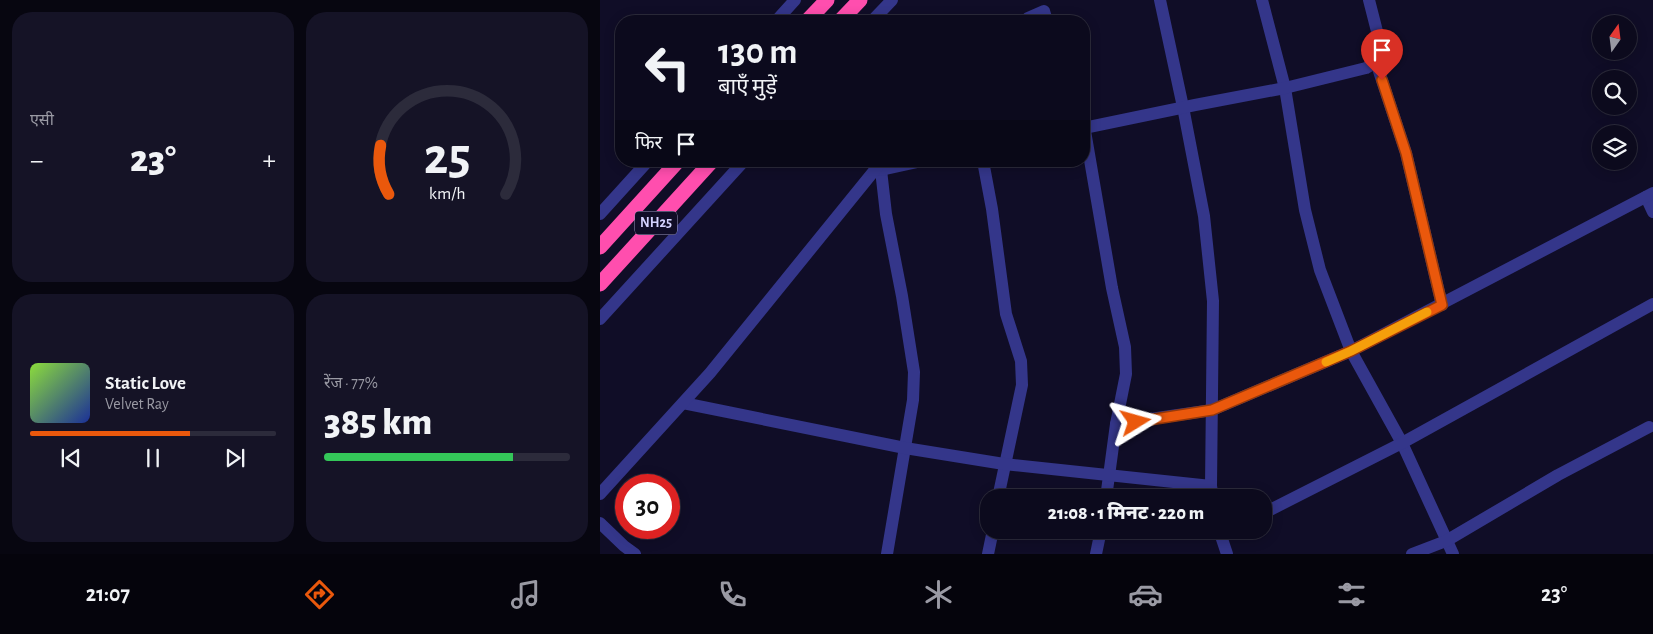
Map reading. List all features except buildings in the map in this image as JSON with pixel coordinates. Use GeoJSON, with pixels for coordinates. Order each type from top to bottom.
{"type":"FeatureCollection","features":[{"type":"Feature","properties":{"kind":"highway"},"geometry":{"type":"LineString","coordinates":[[813,15],[827,0]]}},
{"type":"Feature","properties":{"kind":"highway"},"geometry":{"type":"LineString","coordinates":[[846,15],[860,0]]}},
{"type":"Feature","properties":{"kind":"highway","name":"NH25"},"geometry":{"type":"LineString","coordinates":[[600,247],[673,167]]}},
{"type":"Feature","properties":{"kind":"highway","name":"NH25"},"geometry":{"type":"LineString","coordinates":[[600,284],[707,167]]}},
{"type":"Feature","properties":{"kind":"street"},"geometry":{"type":"LineString","coordinates":[[781,15],[795,0]]}},
{"type":"Feature","properties":{"kind":"street"},"geometry":{"type":"LineString","coordinates":[[878,15],[892,0]]}},
{"type":"Feature","properties":{"kind":"street"},"geometry":{"type":"LineString","coordinates":[[1160,0],[1204,216],[1212,292],[1212,489]]}},
{"type":"Feature","properties":{"kind":"street"},"geometry":{"type":"LineString","coordinates":[[1262,0],[1285,88],[1305,210],[1320,270],[1351,351],[1402,443],[1453,554]]}},
{"type":"Feature","properties":{"kind":"street"},"geometry":{"type":"LineString","coordinates":[[1369,0],[1380,43],[1376,62],[1406,153],[1442,305]]}},
{"type":"Feature","properties":{"kind":"street"},"geometry":{"type":"LineString","coordinates":[[1090,126],[1285,88],[1366,68],[1376,62]]}},
{"type":"Feature","properties":{"kind":"street"},"geometry":{"type":"LineString","coordinates":[[1090,162],[1112,288],[1125,347],[1126,374],[1116,424],[1107,489]]}},
{"type":"Feature","properties":{"kind":"street"},"geometry":{"type":"LineString","coordinates":[[600,214],[643,167]]}},
{"type":"Feature","properties":{"kind":"street"},"geometry":{"type":"LineString","coordinates":[[600,319],[739,167]]}},
{"type":"Feature","properties":{"kind":"street"},"geometry":{"type":"LineString","coordinates":[[600,494],[710,373],[879,167]]}},
{"type":"Feature","properties":{"kind":"street"},"geometry":{"type":"LineString","coordinates":[[881,167],[886,214],[914,372],[913,400],[887,554]]}},
{"type":"Feature","properties":{"kind":"street"},"geometry":{"type":"LineString","coordinates":[[983,167],[992,208],[1006,314],[1021,361],[1022,385],[1000,489]]}},
{"type":"Feature","properties":{"kind":"street"},"geometry":{"type":"LineString","coordinates":[[1116,424],[1212,410],[1351,351],[1649,195],[1653,212]]}},
{"type":"Feature","properties":{"kind":"street"},"geometry":{"type":"LineString","coordinates":[[1272,509],[1402,443],[1653,304]]}},
{"type":"Feature","properties":{"kind":"street"},"geometry":{"type":"LineString","coordinates":[[683,402],[905,448],[1004,464],[1109,476],[1193,489]]}},
{"type":"Feature","properties":{"kind":"street"},"geometry":{"type":"LineString","coordinates":[[1412,554],[1446,541],[1558,475],[1649,427]]}},
{"type":"Feature","properties":{"kind":"street"},"geometry":{"type":"LineString","coordinates":[[600,523],[635,554]]}},
{"type":"Feature","properties":{"kind":"street"},"geometry":{"type":"LineString","coordinates":[[988,554],[990,539]]}},
{"type":"Feature","properties":{"kind":"street"},"geometry":{"type":"LineString","coordinates":[[1096,554],[1099,539]]}},
{"type":"Feature","properties":{"kind":"street"},"geometry":{"type":"LineString","coordinates":[[1224,539],[1227,554]]}},
{"type":"Feature","properties":{"kind":"slow traffic"},"geometry":{"type":"LineString","coordinates":[[1326,362],[1427,312]]}},
{"type":"Feature","properties":{"kind":"route"},"geometry":{"type":"LineString","coordinates":[[1136,422],[1212,410],[1351,351],[1442,305],[1406,153],[1382,80]]}}]}
